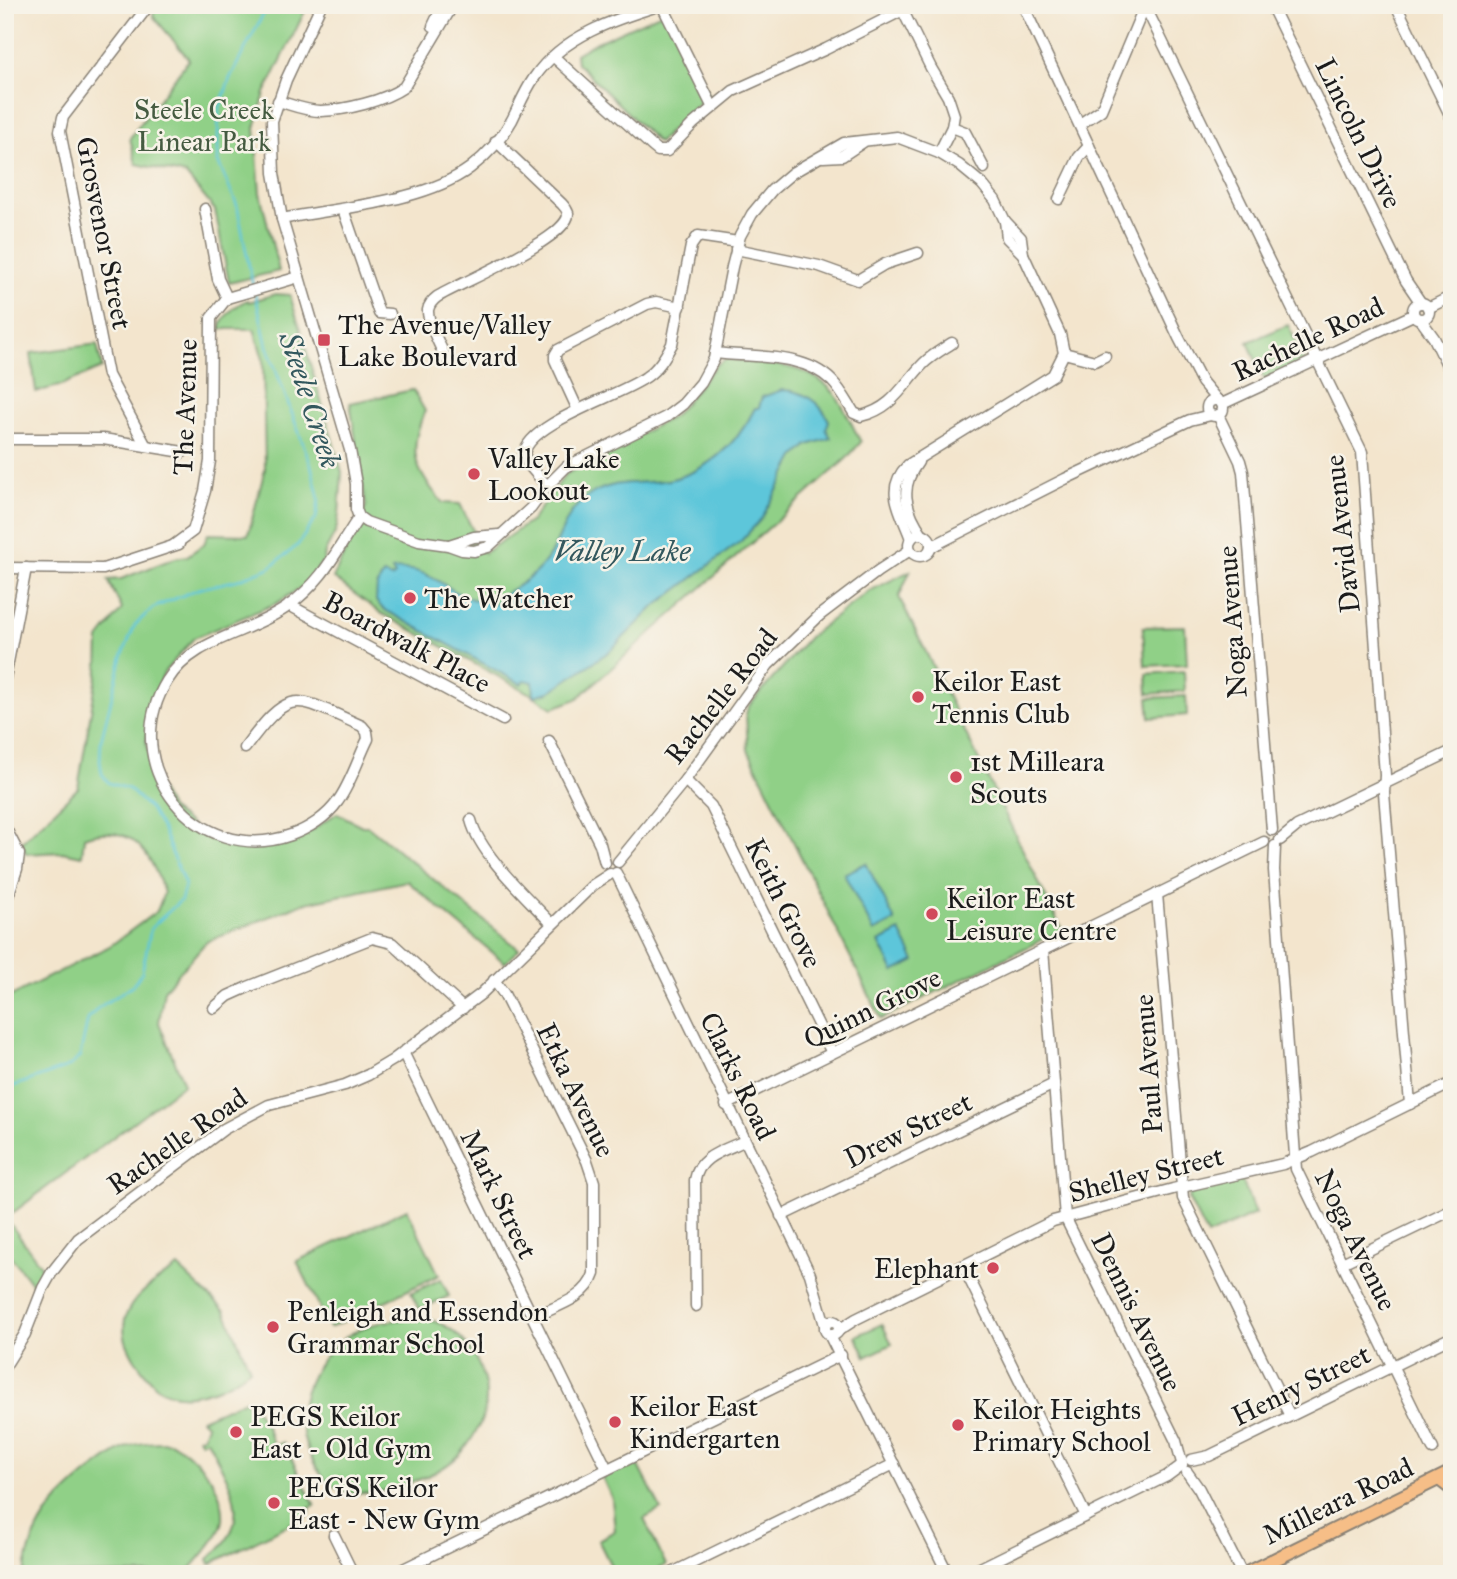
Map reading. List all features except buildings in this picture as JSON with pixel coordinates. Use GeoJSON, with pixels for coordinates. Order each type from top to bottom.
{"type":"FeatureCollection","features":[{"type":"Feature","properties":{"kind":"main road","name":"Milleara Road"},"geometry":{"type":"LineString","coordinates":[[1244,1574],[1452,1472]]}},
{"type":"Feature","properties":{"kind":"main road"},"geometry":{"type":"LineString","coordinates":[[1439,1479],[1452,1489]]}},
{"type":"Feature","properties":{"kind":"street","name":"Grosvenor Street"},"geometry":{"type":"LineString","coordinates":[[146,446],[108,375],[60,131],[63,117],[149,5]]}},
{"type":"Feature","properties":{"kind":"street"},"geometry":{"type":"LineString","coordinates":[[321,5],[278,101],[272,121],[274,173],[282,219],[350,450],[359,517],[405,537],[462,550],[477,551],[488,547],[531,508],[547,486],[566,467],[666,417],[683,404],[701,383],[715,353],[737,245],[752,214],[772,190],[792,173],[844,143],[897,136],[939,153],[982,184],[995,200],[1006,220],[1021,238],[1023,254],[1057,324],[1064,353],[1053,375],[908,465],[899,474],[895,488],[901,496],[924,535],[931,540],[928,553],[922,556],[915,555],[910,550],[911,539],[901,496]]}},
{"type":"Feature","properties":{"kind":"street"},"geometry":{"type":"LineString","coordinates":[[423,53],[443,5]]}},
{"type":"Feature","properties":{"kind":"street"},"geometry":{"type":"LineString","coordinates":[[278,101],[303,109],[321,111],[380,100],[404,87],[453,5]]}},
{"type":"Feature","properties":{"kind":"street"},"geometry":{"type":"LineString","coordinates":[[282,219],[414,194],[434,188],[469,169],[484,156],[510,124],[534,76],[554,57],[589,30],[661,5],[712,106]]}},
{"type":"Feature","properties":{"kind":"street","name":"Noga Avenue"},"geometry":{"type":"LineString","coordinates":[[1023,5],[1243,472],[1296,1169],[1433,1449]]}},
{"type":"Feature","properties":{"kind":"street","name":"Lincoln Drive"},"geometry":{"type":"LineString","coordinates":[[1271,5],[1452,375]]}},
{"type":"Feature","properties":{"kind":"street"},"geometry":{"type":"LineString","coordinates":[[1396,5],[1452,119]]}},
{"type":"Feature","properties":{"kind":"street"},"geometry":{"type":"LineString","coordinates":[[1079,121],[1101,110],[1145,6]]}},
{"type":"Feature","properties":{"kind":"street","name":"David Avenue"},"geometry":{"type":"LineString","coordinates":[[1145,6],[1362,452],[1384,793],[1410,1104]]}},
{"type":"Feature","properties":{"kind":"street"},"geometry":{"type":"LineString","coordinates":[[554,57],[658,151],[667,151],[712,106],[744,85],[826,49],[901,8],[948,97],[954,115],[952,127],[939,153]]}},
{"type":"Feature","properties":{"kind":"street"},"geometry":{"type":"LineString","coordinates":[[952,127],[965,132],[984,168]]}},
{"type":"Feature","properties":{"kind":"street"},"geometry":{"type":"LineString","coordinates":[[447,361],[429,318],[430,304],[441,295],[513,260],[563,225],[568,216],[568,211],[562,204],[496,141]]}},
{"type":"Feature","properties":{"kind":"street"},"geometry":{"type":"LineString","coordinates":[[1059,199],[1079,158],[1089,146]]}},
{"type":"Feature","properties":{"kind":"street"},"geometry":{"type":"LineString","coordinates":[[205,209],[218,279],[227,298],[299,277]]}},
{"type":"Feature","properties":{"kind":"street"},"geometry":{"type":"LineString","coordinates":[[342,209],[379,313],[390,314]]}},
{"type":"Feature","properties":{"kind":"street"},"geometry":{"type":"LineString","coordinates":[[547,486],[528,464],[524,449],[544,430],[578,410],[629,387],[656,369],[665,358],[672,344],[691,246],[698,236],[819,266],[858,280],[885,264],[918,253]]}},
{"type":"Feature","properties":{"kind":"street","name":"Rachelle Road"},"geometry":{"type":"LineString","coordinates":[[931,547],[1214,407],[1452,296]]}},
{"type":"Feature","properties":{"kind":"street","name":"The Avenue"},"geometry":{"type":"LineString","coordinates":[[5,568],[103,569],[192,540],[198,530],[210,461],[211,318],[227,298]]}},
{"type":"Feature","properties":{"kind":"street"},"geometry":{"type":"LineString","coordinates":[[578,410],[555,360],[558,350],[647,304],[656,302],[680,307]]}},
{"type":"Feature","properties":{"kind":"street"},"geometry":{"type":"LineString","coordinates":[[715,353],[798,361],[831,380],[855,413],[861,416],[875,411],[895,398],[927,360],[952,343]]}},
{"type":"Feature","properties":{"kind":"street"},"geometry":{"type":"LineString","coordinates":[[1064,353],[1095,361],[1105,356]]}},
{"type":"Feature","properties":{"kind":"street"},"geometry":{"type":"LineString","coordinates":[[5,439],[103,439],[183,452]]}},
{"type":"Feature","properties":{"kind":"street"},"geometry":{"type":"LineString","coordinates":[[245,748],[267,718],[292,702],[304,701],[362,726],[368,739],[338,802],[303,831],[280,839],[252,841],[227,838],[186,816],[173,799],[157,772],[150,733],[154,708],[167,680],[183,662],[206,645],[289,606],[309,590],[327,570],[359,517]]}},
{"type":"Feature","properties":{"kind":"street","name":"Rachelle Road"},"geometry":{"type":"LineString","coordinates":[[924,535],[958,532]]}},
{"type":"Feature","properties":{"kind":"street"},"geometry":{"type":"LineString","coordinates":[[911,539],[916,534],[924,535]]}},
{"type":"Feature","properties":{"kind":"street","name":"Rachelle Road"},"geometry":{"type":"LineString","coordinates":[[5,1366],[25,1335],[54,1269],[78,1239],[245,1116],[269,1105],[345,1085],[368,1075],[463,1009],[611,867],[685,780],[768,665],[820,615],[910,550]]}},
{"type":"Feature","properties":{"kind":"street"},"geometry":{"type":"LineString","coordinates":[[5,678],[26,568]]}},
{"type":"Feature","properties":{"kind":"street","name":"Boardwalk Place"},"geometry":{"type":"LineString","coordinates":[[289,606],[503,720]]}},
{"type":"Feature","properties":{"kind":"street","name":"Clarks Road"},"geometry":{"type":"LineString","coordinates":[[548,741],[810,1275],[833,1327],[841,1355],[948,1574]]}},
{"type":"Feature","properties":{"kind":"street","name":"Quinn Grove"},"geometry":{"type":"LineString","coordinates":[[726,1105],[1452,751]]}},
{"type":"Feature","properties":{"kind":"street","name":"Keith Grove"},"geometry":{"type":"LineString","coordinates":[[685,780],[711,806],[832,1053]]}},
{"type":"Feature","properties":{"kind":"street"},"geometry":{"type":"LineString","coordinates":[[471,820],[479,840],[491,856],[552,924]]}},
{"type":"Feature","properties":{"kind":"street"},"geometry":{"type":"LineString","coordinates":[[5,827],[19,854],[5,905]]}},
{"type":"Feature","properties":{"kind":"street","name":"Paul Avenue"},"geometry":{"type":"LineString","coordinates":[[1157,894],[1183,1198],[1290,1416]]}},
{"type":"Feature","properties":{"kind":"street"},"geometry":{"type":"LineString","coordinates":[[214,1008],[228,996],[248,987],[372,938],[392,943],[463,1009]]}},
{"type":"Feature","properties":{"kind":"street","name":"Dennis Avenue"},"geometry":{"type":"LineString","coordinates":[[1043,950],[1065,1217],[1199,1489],[1244,1574]]}},
{"type":"Feature","properties":{"kind":"street","name":"Etka Avenue"},"geometry":{"type":"LineString","coordinates":[[495,980],[592,1171],[594,1182],[594,1275],[591,1285],[584,1293],[534,1317]]}},
{"type":"Feature","properties":{"kind":"street","name":"Mark Street"},"geometry":{"type":"LineString","coordinates":[[404,1052],[607,1469]]}},
{"type":"Feature","properties":{"kind":"street","name":"Shelley Street"},"geometry":{"type":"LineString","coordinates":[[833,1327],[856,1319],[1065,1217],[1283,1164],[1452,1083]]}},
{"type":"Feature","properties":{"kind":"street","name":"Drew Street"},"geometry":{"type":"LineString","coordinates":[[781,1216],[1054,1084]]}},
{"type":"Feature","properties":{"kind":"street"},"geometry":{"type":"LineString","coordinates":[[696,1306],[697,1168],[706,1159],[744,1141]]}},
{"type":"Feature","properties":{"kind":"street"},"geometry":{"type":"LineString","coordinates":[[1342,1263],[1452,1210]]}},
{"type":"Feature","properties":{"kind":"street"},"geometry":{"type":"LineString","coordinates":[[963,1266],[1086,1516]]}},
{"type":"Feature","properties":{"kind":"street","name":"Henry Street"},"geometry":{"type":"LineString","coordinates":[[968,1574],[1452,1337]]}},
{"type":"Feature","properties":{"kind":"street"},"geometry":{"type":"LineString","coordinates":[[393,1574],[841,1355]]}},
{"type":"Feature","properties":{"kind":"street"},"geometry":{"type":"LineString","coordinates":[[670,1574],[894,1464]]}},
{"type":"Feature","properties":{"kind":"street"},"geometry":{"type":"LineString","coordinates":[[334,1535],[353,1574]]}},
{"type":"Feature","properties":{"kind":"green space","name":"Steele Creek Linear Park"},"geometry":{"type":"Polygon","coordinates":[[[155,5],[308,5],[265,93],[255,128],[260,193],[279,271],[229,283],[215,210],[186,175],[136,164],[130,138],[189,59],[153,16],[155,5]]]}},
{"type":"Feature","properties":{"kind":"green space"},"geometry":{"type":"Polygon","coordinates":[[[666,11],[708,95],[658,143],[577,63],[576,54],[666,11]]]}},
{"type":"Feature","properties":{"kind":"green space"},"geometry":{"type":"Polygon","coordinates":[[[275,294],[290,295],[342,472],[336,531],[325,552],[324,561],[303,586],[277,603],[194,638],[165,671],[150,704],[146,740],[153,778],[171,810],[209,838],[241,847],[275,845],[311,831],[337,813],[362,826],[368,826],[519,949],[505,963],[407,881],[301,904],[206,942],[164,990],[159,1023],[184,1084],[6,1218],[44,1270],[35,1288],[5,1249],[5,999],[110,946],[157,911],[164,893],[146,853],[127,837],[115,833],[101,833],[84,837],[82,856],[62,852],[26,854],[22,842],[78,788],[98,670],[99,639],[122,609],[108,580],[121,579],[187,556],[204,544],[208,534],[248,535],[265,469],[263,359],[254,329],[220,329],[227,315],[239,304],[275,294]]]}},
{"type":"Feature","properties":{"kind":"green space"},"geometry":{"type":"Polygon","coordinates":[[[1288,325],[1305,360],[1264,379],[1248,342],[1288,325]]]}},
{"type":"Feature","properties":{"kind":"green space"},"geometry":{"type":"Polygon","coordinates":[[[97,344],[102,368],[59,386],[36,392],[31,353],[97,344]]]}},
{"type":"Feature","properties":{"kind":"green space"},"geometry":{"type":"Polygon","coordinates":[[[726,359],[784,366],[811,375],[834,393],[861,442],[846,459],[577,699],[553,708],[382,614],[333,578],[366,506],[350,403],[413,390],[425,411],[419,425],[415,449],[420,470],[443,503],[460,504],[484,553],[531,521],[566,474],[674,416],[717,364],[726,359]]]}},
{"type":"Feature","properties":{"kind":"green space"},"geometry":{"type":"Polygon","coordinates":[[[910,571],[899,597],[1062,930],[881,1019],[748,750],[746,714],[748,707],[809,637],[869,591],[910,571]]]}},
{"type":"Feature","properties":{"kind":"green space"},"geometry":{"type":"Polygon","coordinates":[[[1185,626],[1187,664],[1145,666],[1143,627],[1185,626]]]}},
{"type":"Feature","properties":{"kind":"green space"},"geometry":{"type":"Polygon","coordinates":[[[1184,671],[1185,691],[1148,694],[1147,674],[1184,671]]]}},
{"type":"Feature","properties":{"kind":"green space"},"geometry":{"type":"Polygon","coordinates":[[[1186,696],[1187,715],[1150,718],[1148,698],[1186,696]]]}},
{"type":"Feature","properties":{"kind":"green space"},"geometry":{"type":"Polygon","coordinates":[[[1241,1177],[1255,1214],[1207,1236],[1189,1200],[1190,1194],[1195,1189],[1241,1177]]]}},
{"type":"Feature","properties":{"kind":"green space"},"geometry":{"type":"Polygon","coordinates":[[[407,1209],[439,1275],[330,1328],[297,1261],[407,1209]]]}},
{"type":"Feature","properties":{"kind":"green space"},"geometry":{"type":"Polygon","coordinates":[[[178,1267],[225,1311],[250,1369],[229,1383],[204,1393],[178,1395],[155,1385],[135,1360],[125,1336],[128,1310],[139,1295],[178,1267]]]}},
{"type":"Feature","properties":{"kind":"green space"},"geometry":{"type":"Polygon","coordinates":[[[441,1279],[449,1296],[419,1310],[411,1293],[441,1279]]]}},
{"type":"Feature","properties":{"kind":"green space"},"geometry":{"type":"Polygon","coordinates":[[[410,1319],[436,1322],[458,1335],[467,1345],[481,1369],[484,1383],[486,1396],[482,1420],[457,1458],[433,1473],[377,1492],[354,1493],[341,1490],[330,1484],[319,1471],[304,1437],[301,1419],[309,1384],[317,1367],[342,1340],[371,1325],[410,1319]]]}},
{"type":"Feature","properties":{"kind":"green space"},"geometry":{"type":"Polygon","coordinates":[[[882,1324],[892,1344],[866,1357],[856,1336],[882,1324]]]}},
{"type":"Feature","properties":{"kind":"green space","name":"PEGS Keilor East - New Gym"},"geometry":{"type":"Polygon","coordinates":[[[245,1400],[249,1406],[253,1405],[274,1446],[283,1442],[315,1506],[309,1508],[308,1515],[210,1564],[208,1559],[232,1530],[235,1515],[230,1485],[223,1470],[207,1439],[201,1442],[198,1437],[203,1436],[207,1425],[201,1419],[245,1400]]]}},
{"type":"Feature","properties":{"kind":"green space"},"geometry":{"type":"Polygon","coordinates":[[[170,1442],[190,1455],[207,1474],[219,1495],[222,1507],[223,1520],[218,1533],[186,1574],[24,1574],[32,1541],[46,1515],[77,1482],[127,1447],[143,1443],[170,1442]]]}},
{"type":"Feature","properties":{"kind":"green space"},"geometry":{"type":"Polygon","coordinates":[[[636,1460],[661,1509],[644,1519],[666,1565],[648,1574],[615,1574],[598,1540],[615,1531],[612,1499],[602,1477],[636,1460]]]}},
{"type":"Feature","properties":{"kind":"water","name":"Valley Lake"},"geometry":{"type":"Polygon","coordinates":[[[782,390],[797,392],[816,403],[829,421],[826,429],[831,438],[808,445],[795,457],[762,518],[741,541],[653,608],[610,651],[549,692],[534,696],[533,682],[525,680],[521,684],[383,609],[376,601],[377,585],[384,574],[391,578],[395,575],[392,570],[407,570],[433,578],[465,597],[486,599],[488,606],[497,603],[498,598],[541,567],[571,513],[584,499],[610,486],[661,481],[691,473],[729,446],[755,408],[759,408],[762,397],[782,390]]]}},
{"type":"Feature","properties":{"kind":"water"},"geometry":{"type":"Polygon","coordinates":[[[866,863],[895,921],[874,932],[844,874],[866,863]]]}},
{"type":"Feature","properties":{"kind":"water"},"geometry":{"type":"Polygon","coordinates":[[[900,931],[915,961],[894,972],[879,942],[900,931]]]}},
{"type":"Feature","properties":{"kind":"waterway","name":"Steele Creek"},"geometry":{"type":"LineString","coordinates":[[253,286],[237,205],[218,162],[219,110],[230,78],[268,5]]}},
{"type":"Feature","properties":{"kind":"waterway","name":"Steele Creek"},"geometry":{"type":"LineString","coordinates":[[5,1093],[11,1087],[71,1066],[80,1056],[88,1019],[98,1008],[133,985],[142,972],[151,928],[181,900],[185,885],[163,831],[150,809],[129,789],[109,783],[102,774],[101,740],[122,657],[135,625],[153,608],[198,589],[237,580],[269,568],[297,546],[316,518],[319,499],[311,465],[267,346],[255,293]]}},
{"type":"Feature","properties":{"kind":"place","name":"The Avenue/Valley Lake Boulevard"},"geometry":{"type":"Point","coordinates":[324,340]}},
{"type":"Feature","properties":{"kind":"place","name":"Valley Lake Lookout"},"geometry":{"type":"Point","coordinates":[474,474]}},
{"type":"Feature","properties":{"kind":"place","name":"The Watcher"},"geometry":{"type":"Point","coordinates":[410,598]}},
{"type":"Feature","properties":{"kind":"place","name":"Keilor East Tennis Club"},"geometry":{"type":"Point","coordinates":[918,697]}},
{"type":"Feature","properties":{"kind":"place","name":"1st Milleara Scouts"},"geometry":{"type":"Point","coordinates":[956,777]}},
{"type":"Feature","properties":{"kind":"place","name":"Keilor East Leisure Centre"},"geometry":{"type":"Point","coordinates":[932,914]}},
{"type":"Feature","properties":{"kind":"place","name":"Elephant"},"geometry":{"type":"Point","coordinates":[993,1268]}},
{"type":"Feature","properties":{"kind":"place","name":"Penleigh and Essendon Grammar School"},"geometry":{"type":"Point","coordinates":[273,1327]}},
{"type":"Feature","properties":{"kind":"place","name":"Keilor East Kindergarten"},"geometry":{"type":"Point","coordinates":[615,1422]}},
{"type":"Feature","properties":{"kind":"place","name":"Keilor Heights Primary School"},"geometry":{"type":"Point","coordinates":[958,1425]}},
{"type":"Feature","properties":{"kind":"place","name":"PEGS Keilor East - Old Gym"},"geometry":{"type":"Point","coordinates":[236,1432]}},
{"type":"Feature","properties":{"kind":"place","name":"PEGS Keilor East - New Gym"},"geometry":{"type":"Point","coordinates":[274,1503]}}]}
